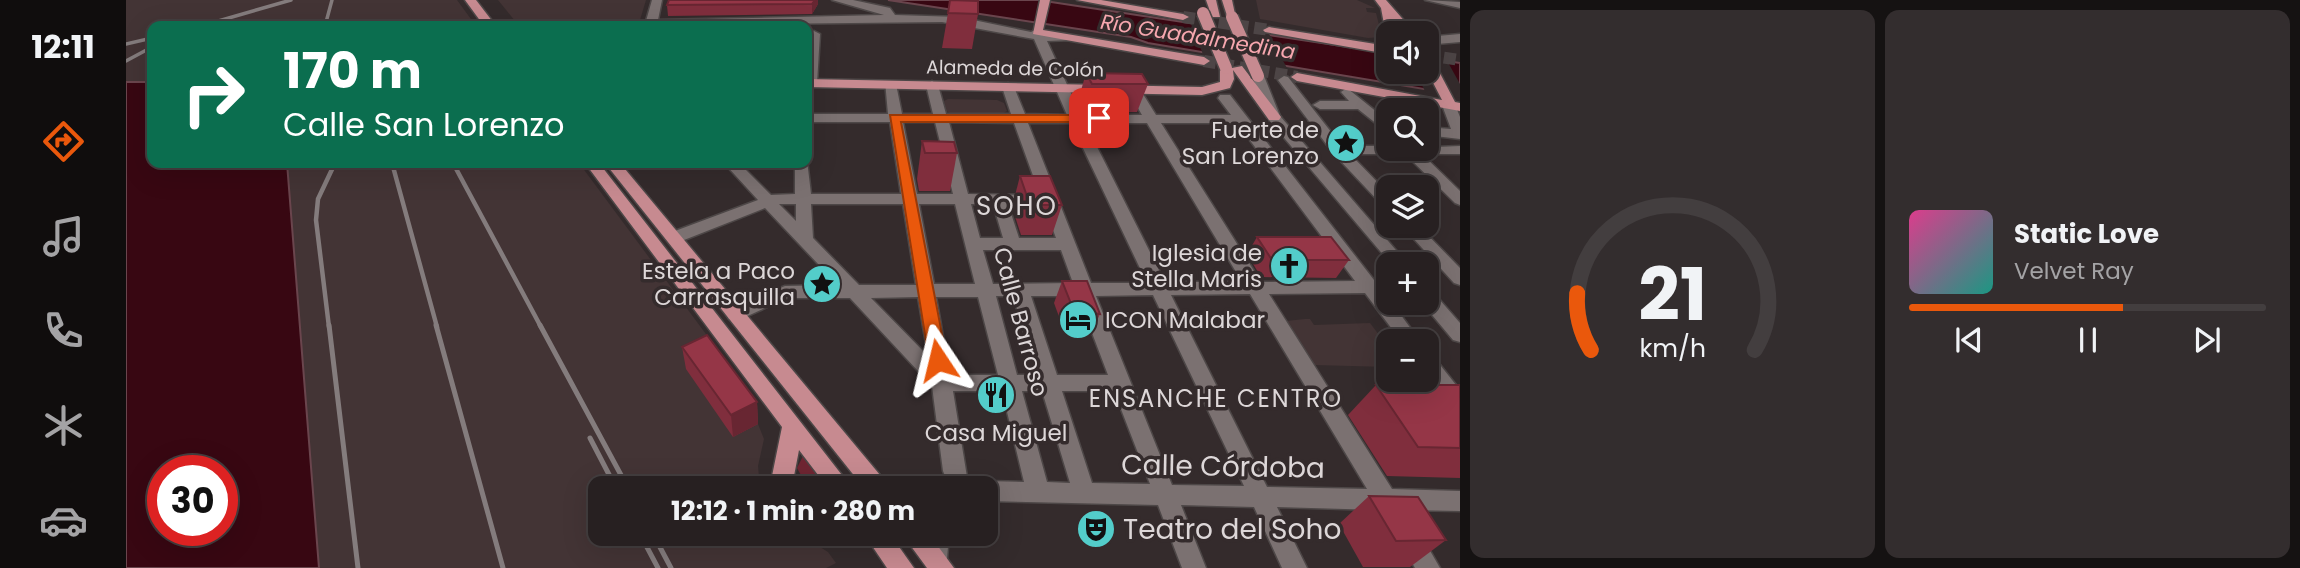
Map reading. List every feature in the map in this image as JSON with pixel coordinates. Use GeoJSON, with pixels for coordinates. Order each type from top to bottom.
{"type":"FeatureCollection","features":[{"type":"Feature","properties":{"kind":"main road"},"geometry":{"type":"LineString","coordinates":[[470,0],[486,21]]}},
{"type":"Feature","properties":{"kind":"main road"},"geometry":{"type":"LineString","coordinates":[[484,0],[499,21]]}},
{"type":"Feature","properties":{"kind":"main road"},"geometry":{"type":"LineString","coordinates":[[1038,31],[1045,0]]}},
{"type":"Feature","properties":{"kind":"main road"},"geometry":{"type":"LineString","coordinates":[[1082,0],[1183,17]]}},
{"type":"Feature","properties":{"kind":"main road"},"geometry":{"type":"LineString","coordinates":[[1198,0],[1233,72],[1274,117]]}},
{"type":"Feature","properties":{"kind":"main road"},"geometry":{"type":"LineString","coordinates":[[1211,0],[1233,72],[1223,92]]}},
{"type":"Feature","properties":{"kind":"main road"},"geometry":{"type":"LineString","coordinates":[[1227,0],[1231,17],[1258,76]]}},
{"type":"Feature","properties":{"kind":"main road"},"geometry":{"type":"LineString","coordinates":[[1389,1],[1401,21]]}},
{"type":"Feature","properties":{"kind":"main road"},"geometry":{"type":"LineString","coordinates":[[1389,1],[1390,21]]}},
{"type":"Feature","properties":{"kind":"main road"},"geometry":{"type":"LineString","coordinates":[[1376,43],[1269,30],[1376,48]]}},
{"type":"Feature","properties":{"kind":"main road"},"geometry":{"type":"LineString","coordinates":[[1068,38],[1204,61]]}},
{"type":"Feature","properties":{"kind":"main road"},"geometry":{"type":"LineString","coordinates":[[1290,79],[1452,103]]}},
{"type":"Feature","properties":{"kind":"main road"},"geometry":{"type":"LineString","coordinates":[[1439,80],[1452,103]]}},
{"type":"Feature","properties":{"kind":"main road","name":"Alameda de Colón"},"geometry":{"type":"LineString","coordinates":[[812,83],[1223,92]]}},
{"type":"Feature","properties":{"kind":"main road"},"geometry":{"type":"LineString","coordinates":[[596,168],[832,476]]}},
{"type":"Feature","properties":{"kind":"main road"},"geometry":{"type":"LineString","coordinates":[[616,168],[867,476]]}},
{"type":"Feature","properties":{"kind":"main road"},"geometry":{"type":"LineString","coordinates":[[783,476],[793,426]]}},
{"type":"Feature","properties":{"kind":"main road"},"geometry":{"type":"LineString","coordinates":[[885,546],[902,568]]}},
{"type":"Feature","properties":{"kind":"main road"},"geometry":{"type":"LineString","coordinates":[[925,546],[939,564]]}},
{"type":"Feature","properties":{"kind":"street"},"geometry":{"type":"LineString","coordinates":[[652,21],[657,0]]}},
{"type":"Feature","properties":{"kind":"street"},"geometry":{"type":"LineString","coordinates":[[837,0],[886,10],[892,18]]}},
{"type":"Feature","properties":{"kind":"street"},"geometry":{"type":"LineString","coordinates":[[1430,0],[1460,5]]}},
{"type":"Feature","properties":{"kind":"street"},"geometry":{"type":"LineString","coordinates":[[781,21],[892,18],[992,25],[1068,38]]}},
{"type":"Feature","properties":{"kind":"street"},"geometry":{"type":"LineString","coordinates":[[1038,31],[1062,88],[1295,568]]}},
{"type":"Feature","properties":{"kind":"street"},"geometry":{"type":"LineString","coordinates":[[812,54],[814,34]]}},
{"type":"Feature","properties":{"kind":"street"},"geometry":{"type":"LineString","coordinates":[[1439,40],[1460,38]]}},
{"type":"Feature","properties":{"kind":"street"},"geometry":{"type":"LineString","coordinates":[[1439,44],[1460,51]]}},
{"type":"Feature","properties":{"kind":"street"},"geometry":{"type":"LineString","coordinates":[[1258,76],[1274,117],[1390,252]]}},
{"type":"Feature","properties":{"kind":"street"},"geometry":{"type":"LineString","coordinates":[[1290,79],[1339,150],[1376,189]]}},
{"type":"Feature","properties":{"kind":"street"},"geometry":{"type":"LineString","coordinates":[[890,84],[956,476]]}},
{"type":"Feature","properties":{"kind":"street","name":"Calle Barroso"},"geometry":{"type":"LineString","coordinates":[[932,85],[1038,492]]}},
{"type":"Feature","properties":{"kind":"street"},"geometry":{"type":"LineString","coordinates":[[1008,87],[1049,199],[1194,568]]}},
{"type":"Feature","properties":{"kind":"street"},"geometry":{"type":"LineString","coordinates":[[1133,89],[1428,568]]}},
{"type":"Feature","properties":{"kind":"street"},"geometry":{"type":"LineString","coordinates":[[1223,92],[1239,119],[1402,329]]}},
{"type":"Feature","properties":{"kind":"street"},"geometry":{"type":"LineString","coordinates":[[1347,92],[1376,118]]}},
{"type":"Feature","properties":{"kind":"street"},"geometry":{"type":"LineString","coordinates":[[1439,132],[1460,134],[1452,103]]}},
{"type":"Feature","properties":{"kind":"street"},"geometry":{"type":"LineString","coordinates":[[1320,105],[1361,105]]}},
{"type":"Feature","properties":{"kind":"street"},"geometry":{"type":"LineString","coordinates":[[812,118],[1239,119]]}},
{"type":"Feature","properties":{"kind":"street"},"geometry":{"type":"LineString","coordinates":[[1339,150],[1376,149]]}},
{"type":"Feature","properties":{"kind":"street"},"geometry":{"type":"LineString","coordinates":[[1439,150],[1460,150]]}},
{"type":"Feature","properties":{"kind":"street"},"geometry":{"type":"LineString","coordinates":[[1420,161],[1460,200]]}},
{"type":"Feature","properties":{"kind":"street"},"geometry":{"type":"LineString","coordinates":[[736,168],[942,383],[1122,383]]}},
{"type":"Feature","properties":{"kind":"street"},"geometry":{"type":"LineString","coordinates":[[802,168],[805,242]]}},
{"type":"Feature","properties":{"kind":"street"},"geometry":{"type":"LineString","coordinates":[[673,239],[768,201],[802,198],[1049,199]]}},
{"type":"Feature","properties":{"kind":"street"},"geometry":{"type":"LineString","coordinates":[[999,199],[1013,244]]}},
{"type":"Feature","properties":{"kind":"street"},"geometry":{"type":"LineString","coordinates":[[1422,238],[1459,276]]}},
{"type":"Feature","properties":{"kind":"street"},"geometry":{"type":"LineString","coordinates":[[974,244],[1067,244]]}},
{"type":"Feature","properties":{"kind":"street"},"geometry":{"type":"LineString","coordinates":[[735,314],[786,292],[1370,287]]}},
{"type":"Feature","properties":{"kind":"street"},"geometry":{"type":"LineString","coordinates":[[1021,292],[1084,493]]}},
{"type":"Feature","properties":{"kind":"street"},"geometry":{"type":"LineString","coordinates":[[1439,311],[1460,335]]}},
{"type":"Feature","properties":{"kind":"street"},"geometry":{"type":"LineString","coordinates":[[1439,378],[1460,405]]}},
{"type":"Feature","properties":{"kind":"street","name":"Calle Córdoba"},"geometry":{"type":"LineString","coordinates":[[998,491],[1460,501]]}},
{"type":"Feature","properties":{"kind":"street"},"geometry":{"type":"LineString","coordinates":[[938,546],[939,564]]}},
{"type":"Feature","properties":{"kind":"shaded area"},"geometry":{"type":"Polygon","coordinates":[[[126,0],[457,0],[472,21],[147,21],[147,82],[126,82],[126,0]]]}},
{"type":"Feature","properties":{"kind":"shaded area"},"geometry":{"type":"Polygon","coordinates":[[[498,0],[646,0],[640,20],[515,21],[498,0]]]}},
{"type":"Feature","properties":{"kind":"shaded area"},"geometry":{"type":"Polygon","coordinates":[[[1256,0],[1357,0],[1375,8],[1366,8],[1367,12],[1376,13],[1378,21],[1376,37],[1368,38],[1260,19],[1256,0]]]}},
{"type":"Feature","properties":{"kind":"shaded area"},"geometry":{"type":"Polygon","coordinates":[[[997,100],[1004,103],[1007,111],[1002,114],[952,114],[946,111],[944,101],[997,100]]]}},
{"type":"Feature","properties":{"kind":"shaded area"},"geometry":{"type":"Polygon","coordinates":[[[287,168],[583,168],[720,353],[711,357],[758,424],[764,439],[758,466],[759,476],[588,476],[588,546],[818,546],[828,552],[836,563],[826,568],[319,568],[287,168]]]}},
{"type":"Feature","properties":{"kind":"shaded area"},"geometry":{"type":"Polygon","coordinates":[[[1310,319],[1314,325],[1370,323],[1376,331],[1376,367],[1314,365],[1286,321],[1310,319]]]}},
{"type":"Feature","properties":{"kind":"shaded area"},"geometry":{"type":"Polygon","coordinates":[[[803,456],[818,476],[801,476],[797,468],[803,456]]]}},
{"type":"Feature","properties":{"kind":"water","name":"Río Guadalmedina"},"geometry":{"type":"Polygon","coordinates":[[[888,0],[1038,0],[1376,51],[1376,81],[1148,43],[1131,37],[888,0]]]}},
{"type":"Feature","properties":{"kind":"water"},"geometry":{"type":"Polygon","coordinates":[[[1439,60],[1460,63],[1460,95],[1394,84],[1439,84],[1439,60]]]}},
{"type":"Feature","properties":{"kind":"water"},"geometry":{"type":"Polygon","coordinates":[[[126,82],[147,82],[147,168],[287,168],[319,568],[126,568],[126,82]]]}},
{"type":"Feature","properties":{"kind":"pier"},"geometry":{"type":"Polygon","coordinates":[[[1189,19],[1267,30],[1289,72],[1204,57],[1189,19]]]}},
{"type":"Feature","properties":{"kind":"pier"},"geometry":{"type":"Polygon","coordinates":[[[1439,56],[1445,57],[1460,84],[1460,98],[1426,93],[1421,84],[1439,84],[1439,56]]]}},
{"type":"Feature","properties":{"kind":"building"},"geometry":{"type":"Polygon","coordinates":[[[669,0],[815,0],[812,4],[667,5],[669,0]]]}},
{"type":"Feature","properties":{"kind":"building"},"geometry":{"type":"Polygon","coordinates":[[[950,0],[978,1],[978,14],[948,13],[950,0]]]}},
{"type":"Feature","properties":{"kind":"building"},"geometry":{"type":"Polygon","coordinates":[[[1086,73],[1142,74],[1148,84],[1092,84],[1086,73]]]}},
{"type":"Feature","properties":{"kind":"building"},"geometry":{"type":"Polygon","coordinates":[[[922,141],[954,142],[957,153],[925,153],[922,141]]]}},
{"type":"Feature","properties":{"kind":"building"},"geometry":{"type":"Polygon","coordinates":[[[1020,176],[1050,176],[1062,205],[1030,205],[1020,176]]]}},
{"type":"Feature","properties":{"kind":"building"},"geometry":{"type":"Polygon","coordinates":[[[1257,237],[1331,237],[1349,260],[1272,260],[1257,237]]]}},
{"type":"Feature","properties":{"kind":"building"},"geometry":{"type":"Polygon","coordinates":[[[1062,281],[1087,281],[1100,314],[1074,311],[1062,281]]]}},
{"type":"Feature","properties":{"kind":"building"},"geometry":{"type":"Polygon","coordinates":[[[707,335],[757,402],[731,415],[682,347],[707,335]]]}},
{"type":"Feature","properties":{"kind":"building"},"geometry":{"type":"Polygon","coordinates":[[[1439,385],[1460,385],[1460,448],[1418,447],[1381,392],[1439,392],[1439,385]]]}},
{"type":"Feature","properties":{"kind":"building"},"geometry":{"type":"Polygon","coordinates":[[[1369,496],[1418,497],[1446,540],[1396,541],[1369,496]]]}},
{"type":"Feature","properties":{"kind":"tunnel"},"geometry":{"type":"LineString","coordinates":[[1183,17],[1269,30]]}},
{"type":"Feature","properties":{"kind":"tunnel"},"geometry":{"type":"LineString","coordinates":[[1439,57],[1460,60]]}},
{"type":"Feature","properties":{"kind":"tunnel"},"geometry":{"type":"LineString","coordinates":[[1204,61],[1297,77]]}},
{"type":"Feature","properties":{"kind":"railway"},"geometry":{"type":"LineString","coordinates":[[218,21],[291,0]]}},
{"type":"Feature","properties":{"kind":"railway"},"geometry":{"type":"LineString","coordinates":[[326,21],[332,0]]}},
{"type":"Feature","properties":{"kind":"railway"},"geometry":{"type":"LineString","coordinates":[[126,44],[147,39]]}},
{"type":"Feature","properties":{"kind":"railway"},"geometry":{"type":"LineString","coordinates":[[126,61],[147,50]]}},
{"type":"Feature","properties":{"kind":"railway"},"geometry":{"type":"LineString","coordinates":[[329,327],[316,220],[318,199],[333,168]]}},
{"type":"Feature","properties":{"kind":"railway"},"geometry":{"type":"LineString","coordinates":[[393,168],[437,327]]}},
{"type":"Feature","properties":{"kind":"railway"},"geometry":{"type":"LineString","coordinates":[[456,168],[541,327]]}},
{"type":"Feature","properties":{"kind":"railway"},"geometry":{"type":"LineString","coordinates":[[329,325],[358,568]]}},
{"type":"Feature","properties":{"kind":"railway"},"geometry":{"type":"LineString","coordinates":[[436,325],[503,568]]}},
{"type":"Feature","properties":{"kind":"railway"},"geometry":{"type":"LineString","coordinates":[[540,325],[622,476]]}},
{"type":"Feature","properties":{"kind":"railway"},"geometry":{"type":"LineString","coordinates":[[590,438],[610,476]]}},
{"type":"Feature","properties":{"kind":"railway"},"geometry":{"type":"LineString","coordinates":[[646,546],[658,568]]}},
{"type":"Feature","properties":{"kind":"railway"},"geometry":{"type":"LineString","coordinates":[[659,546],[671,568]]}},
{"type":"Feature","properties":{"kind":"place","name":"Fuerte de San Lorenzo"},"geometry":{"type":"Point","coordinates":[1346,143]}},
{"type":"Feature","properties":{"kind":"place","name":"Iglesia de Stella Maris"},"geometry":{"type":"Point","coordinates":[1289,266]}},
{"type":"Feature","properties":{"kind":"place","name":"Estela a Paco Carrasquilla"},"geometry":{"type":"Point","coordinates":[822,284]}},
{"type":"Feature","properties":{"kind":"place","name":"ICON Malabar"},"geometry":{"type":"Point","coordinates":[1078,320]}},
{"type":"Feature","properties":{"kind":"place","name":"Casa Miguel"},"geometry":{"type":"Point","coordinates":[996,395]}},
{"type":"Feature","properties":{"kind":"place","name":"Teatro del Soho"},"geometry":{"type":"Point","coordinates":[1096,529]}},
{"type":"Feature","properties":{"kind":"district","name":"SOHO"},"geometry":{"type":"Point","coordinates":[1017,206]}},
{"type":"Feature","properties":{"kind":"district","name":"ENSANCHE CENTRO"},"geometry":{"type":"Point","coordinates":[1216,399]}},
{"type":"Feature","properties":{"kind":"route"},"geometry":{"type":"LineString","coordinates":[[938,360],[894,118],[1099,118]]}}]}
